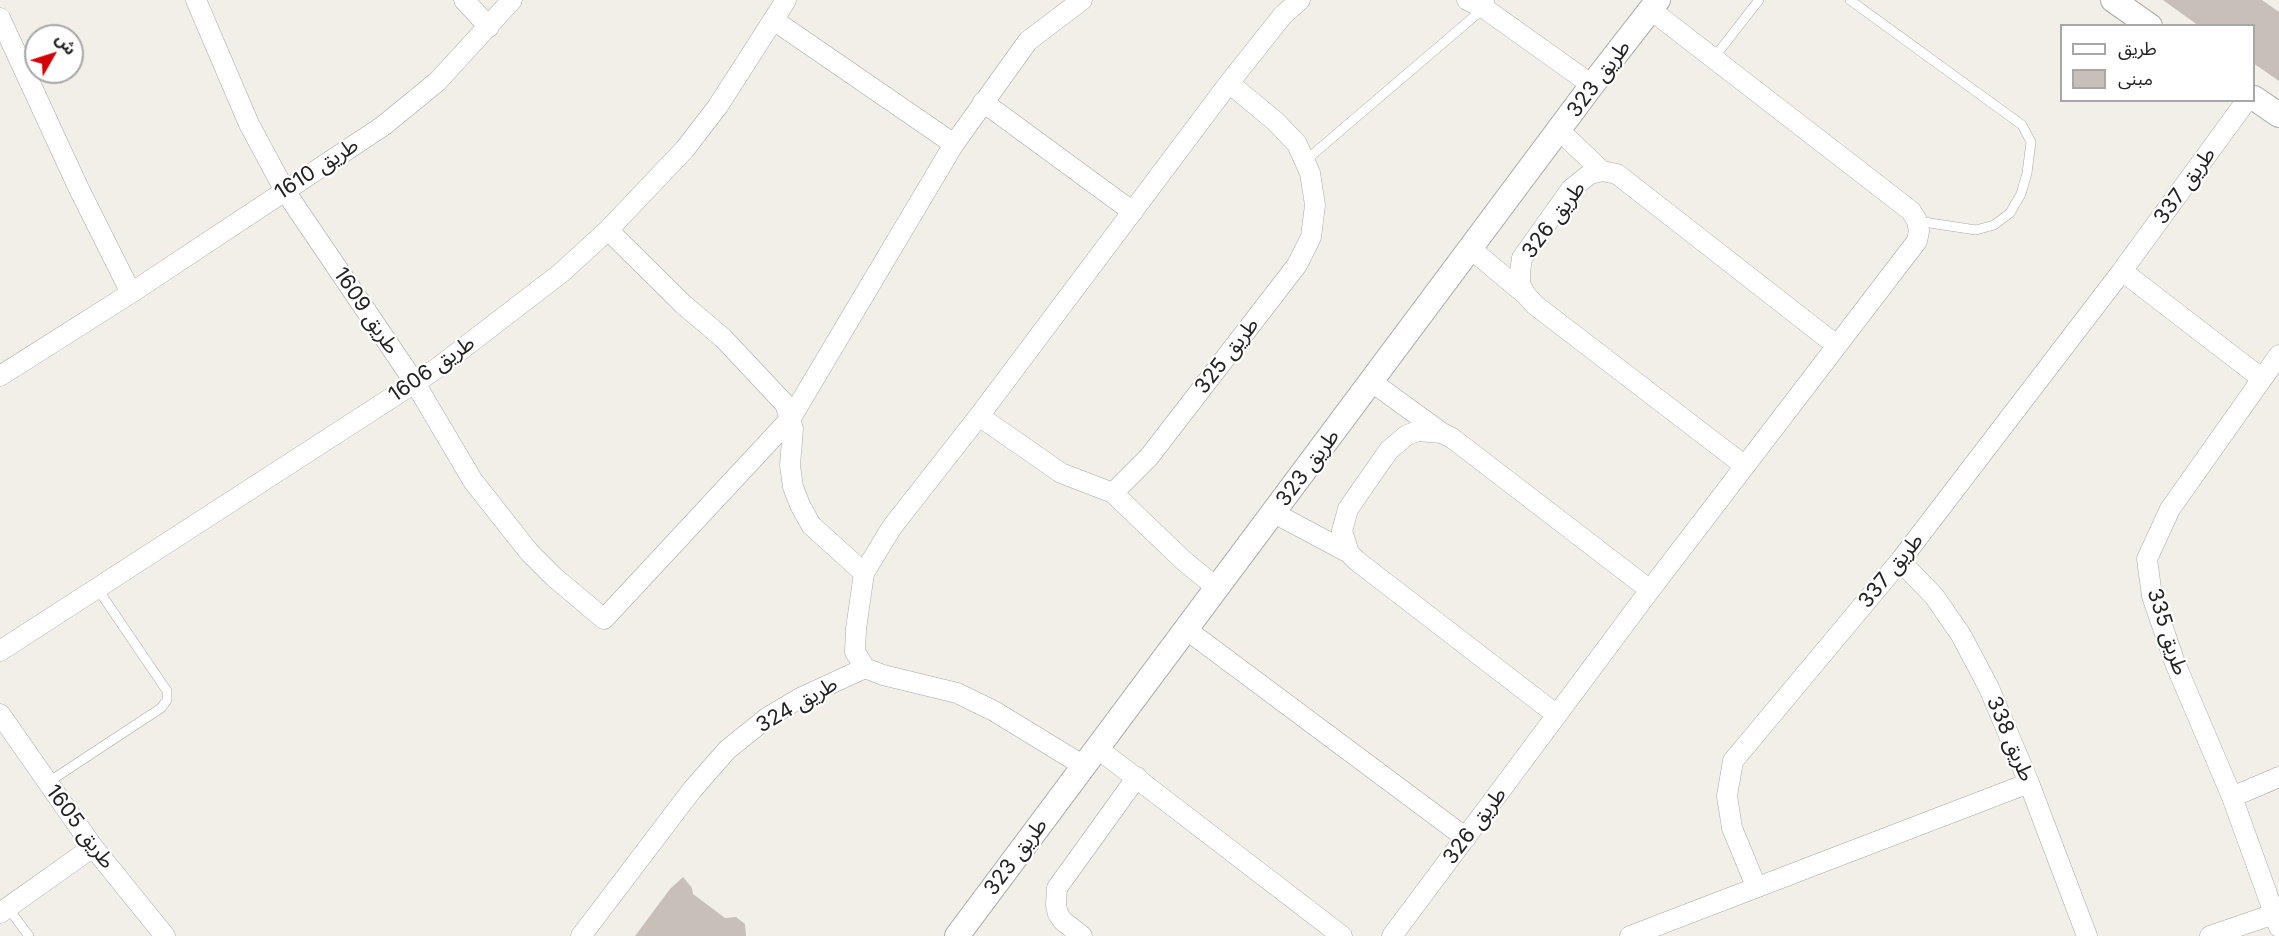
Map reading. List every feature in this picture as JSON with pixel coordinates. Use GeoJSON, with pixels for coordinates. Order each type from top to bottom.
{"type":"FeatureCollection","features":[{"type":"Feature","properties":{"kind":"street","name":"طريق 1609"},"geometry":{"type":"LineString","coordinates":[[196,0],[249,124],[285,191],[415,383],[473,481],[502,519],[546,569],[604,619],[791,418]]}},
{"type":"Feature","properties":{"kind":"street"},"geometry":{"type":"LineString","coordinates":[[464,0],[489,27]]}},
{"type":"Feature","properties":{"kind":"street","name":"طريق 1610"},"geometry":{"type":"LineString","coordinates":[[0,376],[383,126],[438,81],[512,0]]}},
{"type":"Feature","properties":{"kind":"street","name":"طريق 1606"},"geometry":{"type":"LineString","coordinates":[[0,651],[415,383],[561,273],[608,230],[685,149],[718,106],[775,21],[786,0]]}},
{"type":"Feature","properties":{"kind":"street"},"geometry":{"type":"LineString","coordinates":[[791,418],[954,144],[983,102],[1028,41],[1082,0]]}},
{"type":"Feature","properties":{"kind":"street"},"geometry":{"type":"LineString","coordinates":[[1300,0],[1283,15],[1229,82],[979,416],[892,527],[864,573],[855,652],[865,668],[883,675],[957,693],[1137,777],[1342,936]]}},
{"type":"Feature","properties":{"kind":"street"},"geometry":{"type":"LineString","coordinates":[[2113,0],[2147,24]]}},
{"type":"Feature","properties":{"kind":"street"},"geometry":{"type":"LineString","coordinates":[[1481,2],[1592,85]]}},
{"type":"Feature","properties":{"kind":"street"},"geometry":{"type":"LineString","coordinates":[[1654,5],[1713,59],[1911,211],[1917,221]]}},
{"type":"Feature","properties":{"kind":"street","name":"طريق 323"},"geometry":{"type":"LineString","coordinates":[[957,936],[1654,5]]}},
{"type":"Feature","properties":{"kind":"street"},"geometry":{"type":"LineString","coordinates":[[0,18],[130,293]]}},
{"type":"Feature","properties":{"kind":"street"},"geometry":{"type":"LineString","coordinates":[[775,21],[954,144]]}},
{"type":"Feature","properties":{"kind":"street","name":"طريق 325"},"geometry":{"type":"LineString","coordinates":[[1113,493],[1149,457],[1297,265],[1311,237],[1315,205],[1310,173],[1297,144],[1275,121],[1229,82]]}},
{"type":"Feature","properties":{"kind":"street"},"geometry":{"type":"LineString","coordinates":[[2255,99],[2279,116]]}},
{"type":"Feature","properties":{"kind":"street"},"geometry":{"type":"LineString","coordinates":[[983,102],[1133,212]]}},
{"type":"Feature","properties":{"kind":"street","name":"طريق 337"},"geometry":{"type":"LineString","coordinates":[[1756,886],[1732,828],[1727,796],[1733,761],[1900,561],[2122,271],[2246,102]]}},
{"type":"Feature","properties":{"kind":"street"},"geometry":{"type":"LineString","coordinates":[[1560,131],[1602,171]]}},
{"type":"Feature","properties":{"kind":"street","name":"طريق 326"},"geometry":{"type":"LineString","coordinates":[[1526,295],[1520,284],[1522,258],[1571,189],[1590,174],[1602,171],[1617,174],[1836,345]]}},
{"type":"Feature","properties":{"kind":"street","name":"طريق 326"},"geometry":{"type":"LineString","coordinates":[[1392,936],[1650,590],[1917,241],[1919,231],[1917,221]]}},
{"type":"Feature","properties":{"kind":"street"},"geometry":{"type":"LineString","coordinates":[[608,230],[646,270],[723,338],[785,404],[794,429],[790,465],[793,487],[800,505],[811,525],[864,573]]}},
{"type":"Feature","properties":{"kind":"street"},"geometry":{"type":"LineString","coordinates":[[1471,249],[1526,295],[1534,305],[1744,466]]}},
{"type":"Feature","properties":{"kind":"street"},"geometry":{"type":"LineString","coordinates":[[2122,271],[2261,378]]}},
{"type":"Feature","properties":{"kind":"street","name":"طريق 335"},"geometry":{"type":"LineString","coordinates":[[2276,920],[2232,797],[2171,652],[2152,596],[2147,559],[2170,509],[2279,355]]}},
{"type":"Feature","properties":{"kind":"street"},"geometry":{"type":"LineString","coordinates":[[1372,382],[1452,438],[1650,590]]}},
{"type":"Feature","properties":{"kind":"street"},"geometry":{"type":"LineString","coordinates":[[979,416],[1061,473],[1113,493],[1183,560],[1218,589]]}},
{"type":"Feature","properties":{"kind":"street"},"geometry":{"type":"LineString","coordinates":[[1349,553],[1342,531],[1348,509],[1389,450],[1407,435],[1418,431],[1442,432]]}},
{"type":"Feature","properties":{"kind":"street"},"geometry":{"type":"LineString","coordinates":[[1274,513],[1349,553],[1557,716]]}},
{"type":"Feature","properties":{"kind":"street","name":"طريق 338"},"geometry":{"type":"LineString","coordinates":[[1900,561],[1934,596],[1962,635],[1989,688],[2029,783],[2087,936]]}},
{"type":"Feature","properties":{"kind":"street"},"geometry":{"type":"LineString","coordinates":[[1187,630],[1466,838]]}},
{"type":"Feature","properties":{"kind":"street","name":"طريق 324"},"geometry":{"type":"LineString","coordinates":[[581,936],[692,790],[727,750],[768,717],[800,698],[865,668]]}},
{"type":"Feature","properties":{"kind":"street","name":"طريق 1605"},"geometry":{"type":"LineString","coordinates":[[0,714],[93,847],[165,936]]}},
{"type":"Feature","properties":{"kind":"street"},"geometry":{"type":"LineString","coordinates":[[1082,936],[1058,914],[1055,896],[1057,888],[1060,880],[1137,777]]}},
{"type":"Feature","properties":{"kind":"street"},"geometry":{"type":"LineString","coordinates":[[2232,797],[2279,777]]}},
{"type":"Feature","properties":{"kind":"street"},"geometry":{"type":"LineString","coordinates":[[1629,936],[2029,783]]}},
{"type":"Feature","properties":{"kind":"street"},"geometry":{"type":"LineString","coordinates":[[4,910],[93,847]]}},
{"type":"Feature","properties":{"kind":"street"},"geometry":{"type":"LineString","coordinates":[[2210,936],[2276,920]]}},
{"type":"Feature","properties":{"kind":"lane"},"geometry":{"type":"LineString","coordinates":[[1713,59],[1759,0]]}},
{"type":"Feature","properties":{"kind":"lane"},"geometry":{"type":"LineString","coordinates":[[1850,0],[2022,125],[2031,142],[2021,194],[2010,213],[1994,225],[1976,230],[1917,221]]}},
{"type":"Feature","properties":{"kind":"lane"},"geometry":{"type":"LineString","coordinates":[[1305,161],[1481,2]]}},
{"type":"Feature","properties":{"kind":"lane"},"geometry":{"type":"LineString","coordinates":[[47,783],[160,708],[167,700],[167,691],[97,588]]}},
{"type":"Feature","properties":{"kind":"lane"},"geometry":{"type":"LineString","coordinates":[[4,910],[29,936]]}},
{"type":"Feature","properties":{"kind":"building"},"geometry":{"type":"Polygon","coordinates":[[[2163,0],[2262,0],[2279,12],[2279,81],[2255,64],[2255,24],[2196,24],[2163,0]]]}},
{"type":"Feature","properties":{"kind":"building"},"geometry":{"type":"Polygon","coordinates":[[[683,877],[692,888],[693,894],[725,918],[736,917],[745,924],[746,936],[635,936],[670,889],[683,877]]]}}]}
